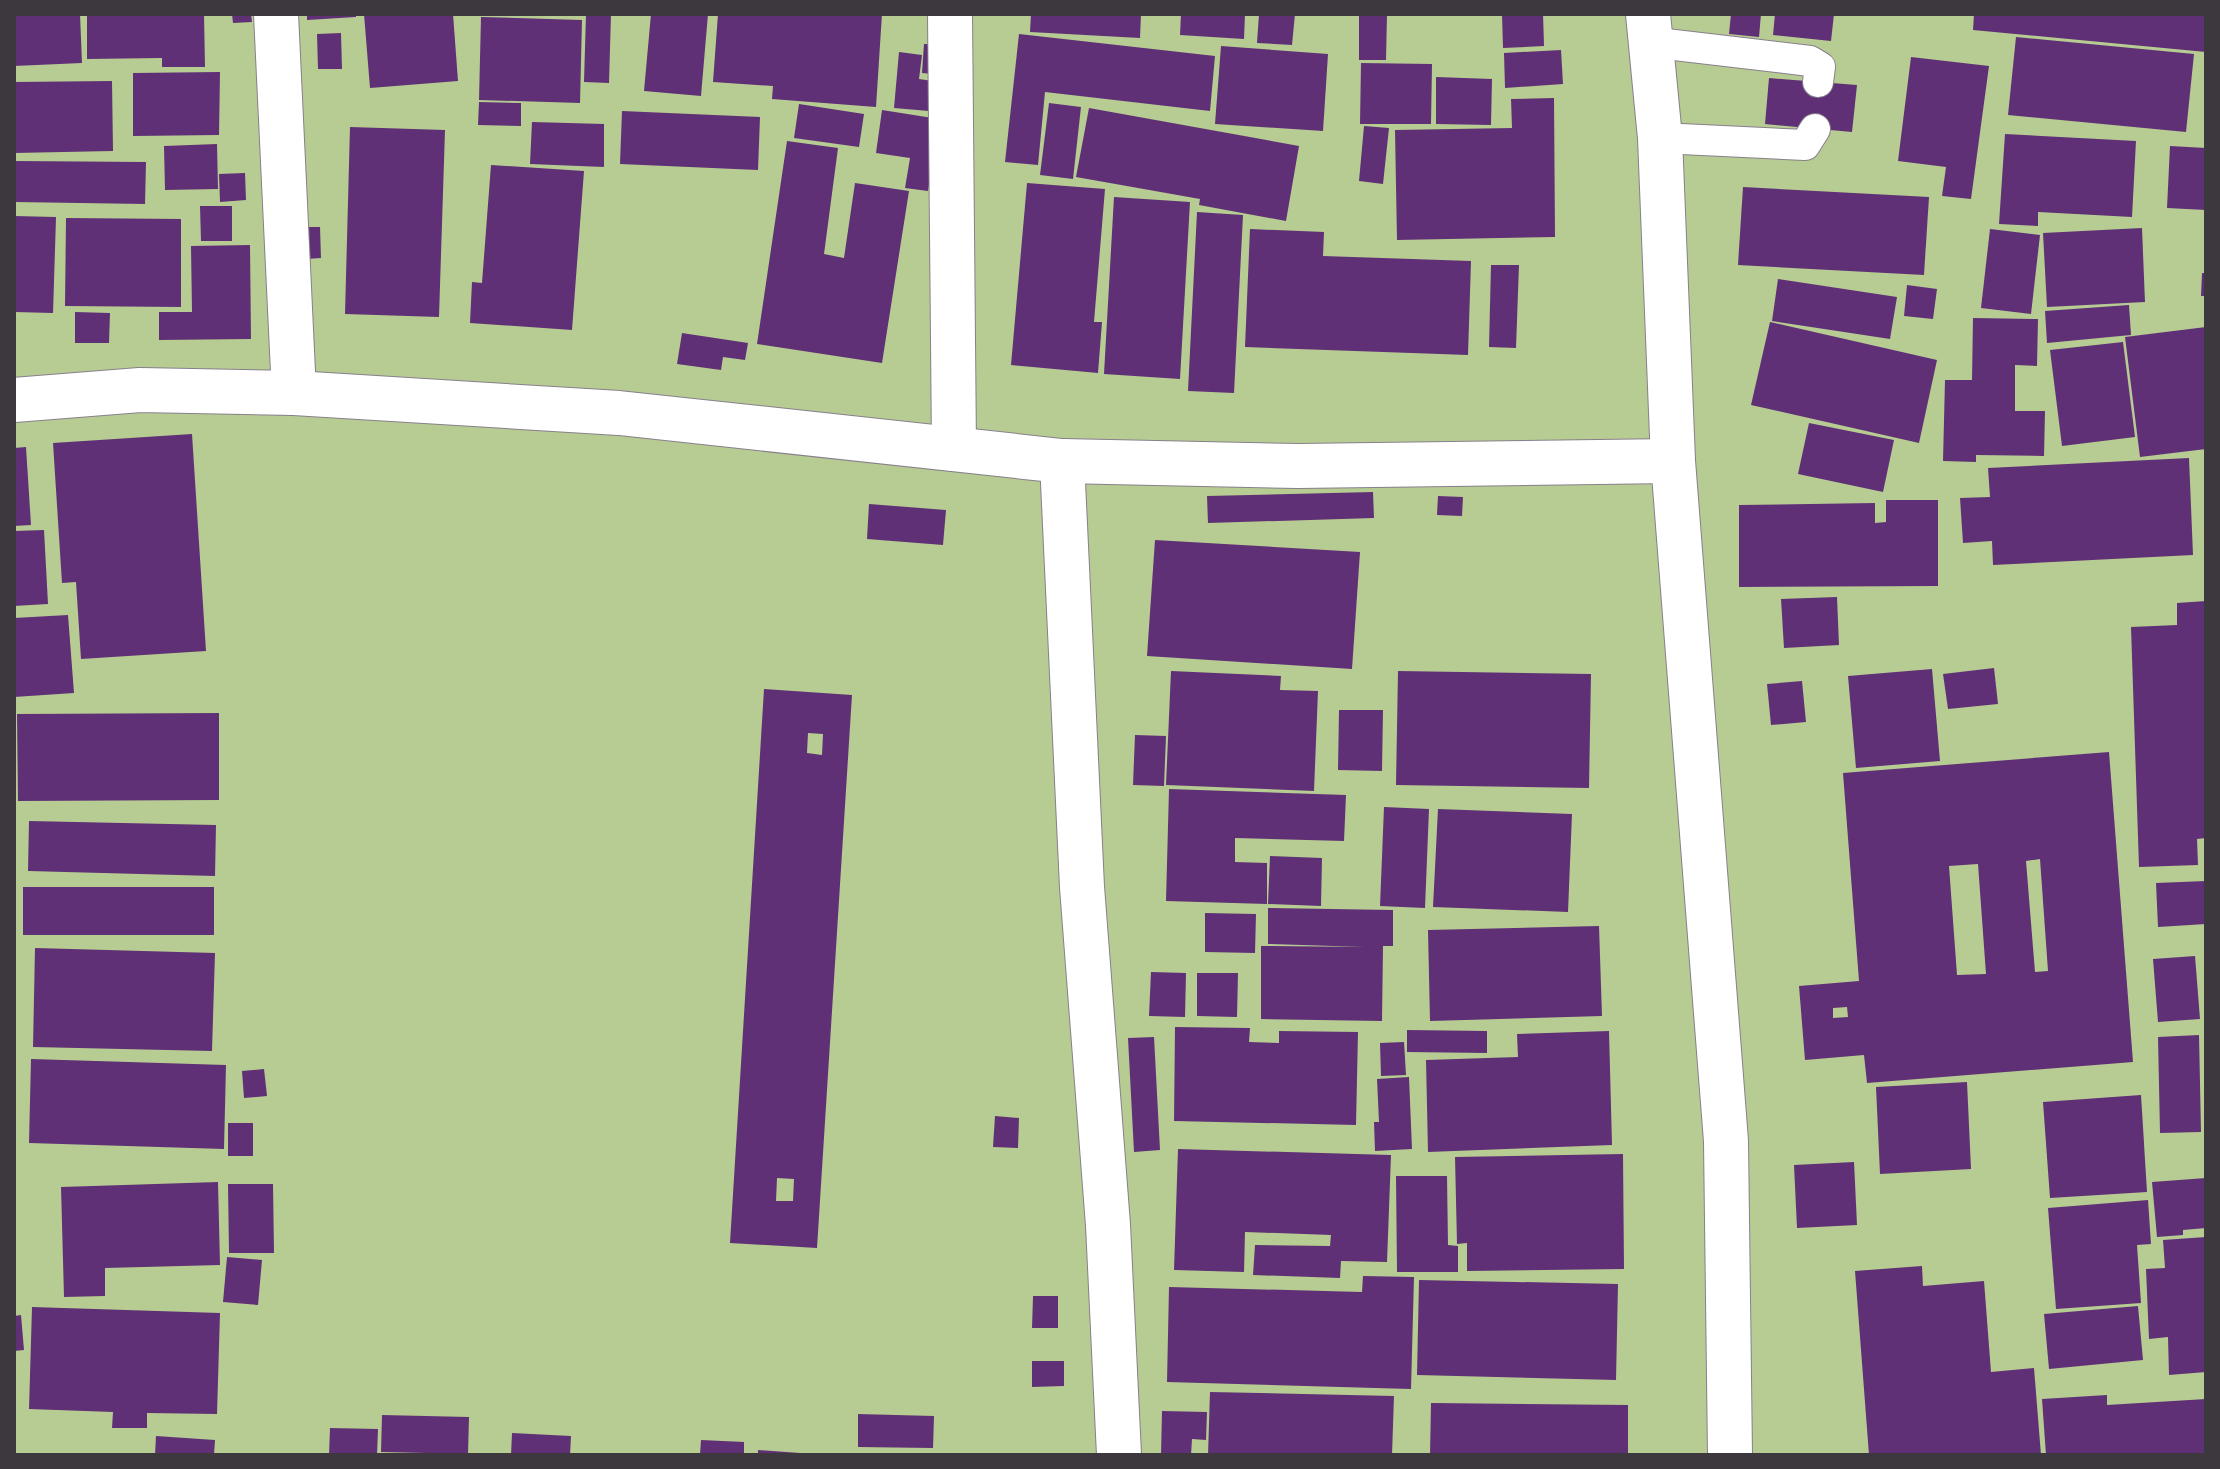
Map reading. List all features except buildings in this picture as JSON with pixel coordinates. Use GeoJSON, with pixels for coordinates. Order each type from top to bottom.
{"type":"FeatureCollection","features":[{"type":"Feature","properties":{"kind":"street"},"geometry":{"type":"LineString","coordinates":[[276,14],[294,393]]}},
{"type":"Feature","properties":{"kind":"street"},"geometry":{"type":"LineString","coordinates":[[950,14],[954,449]]}},
{"type":"Feature","properties":{"kind":"street"},"geometry":{"type":"LineString","coordinates":[[1648,28],[1660,138],[1673,461],[1726,1141],[1730,1455]]}},
{"type":"Feature","properties":{"kind":"street"},"geometry":{"type":"LineString","coordinates":[[14,400],[140,390],[294,393],[619,413],[1062,461],[1298,466],[1673,461]]}},
{"type":"Feature","properties":{"kind":"street"},"geometry":{"type":"LineString","coordinates":[[1062,461],[1082,887],[1108,1225],[1119,1455]]}},
{"type":"Feature","properties":{"kind":"lane"},"geometry":{"type":"LineString","coordinates":[[1648,28],[1810,61],[1820,67],[1818,82]]}},
{"type":"Feature","properties":{"kind":"lane"},"geometry":{"type":"LineString","coordinates":[[1660,138],[1805,145],[1815,129]]}},
{"type":"Feature","properties":{"kind":"green space"},"geometry":{"type":"Polygon","coordinates":[[[14,14],[2206,14],[2206,1455],[14,1455],[14,14]]]}}]}
